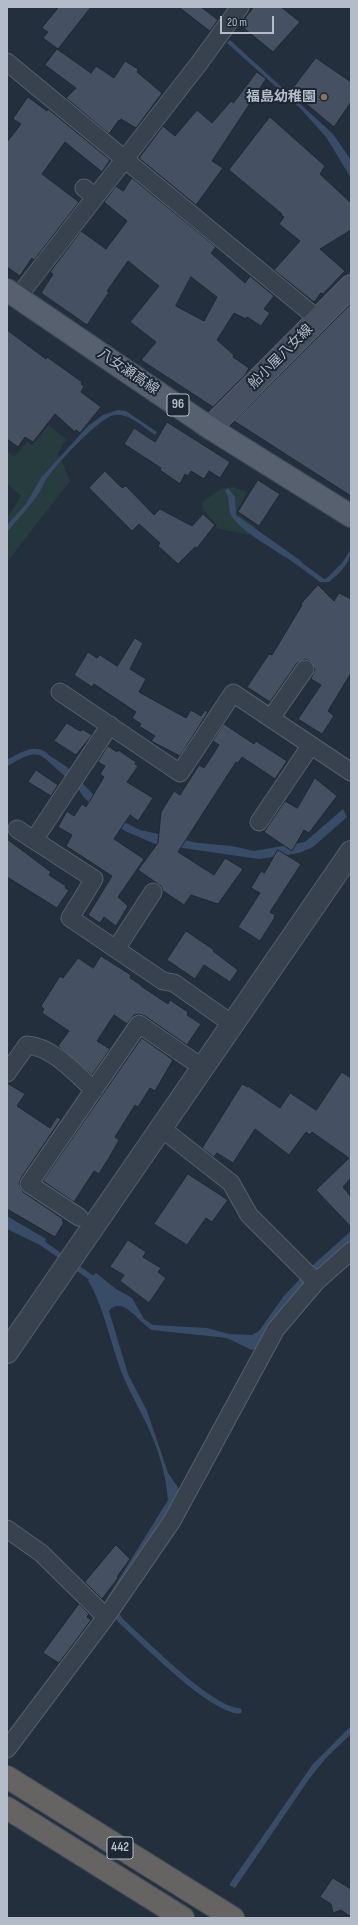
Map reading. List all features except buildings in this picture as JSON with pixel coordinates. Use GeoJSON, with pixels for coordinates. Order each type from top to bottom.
{"type":"FeatureCollection","features":[{"type":"Feature","properties":{"kind":"highway","name":"442"},"geometry":{"type":"LineString","coordinates":[[7,1777],[233,1918]]}},
{"type":"Feature","properties":{"kind":"highway","name":"442"},"geometry":{"type":"LineString","coordinates":[[7,1808],[183,1918]]}},
{"type":"Feature","properties":{"kind":"main road","name":"船小屋八女線"},"geometry":{"type":"LineString","coordinates":[[210,428],[351,286]]}},
{"type":"Feature","properties":{"kind":"main road","name":"八女瀬高線"},"geometry":{"type":"LineString","coordinates":[[12,294],[210,428],[351,516]]}},
{"type":"Feature","properties":{"kind":"street"},"geometry":{"type":"LineString","coordinates":[[12,294],[90,192],[124,160],[200,62],[240,7]]}},
{"type":"Feature","properties":{"kind":"street"},"geometry":{"type":"LineString","coordinates":[[7,62],[318,319]]}},
{"type":"Feature","properties":{"kind":"street"},"geometry":{"type":"LineString","coordinates":[[271,718],[305,669]]}},
{"type":"Feature","properties":{"kind":"street"},"geometry":{"type":"LineString","coordinates":[[60,692],[180,773],[234,693],[351,772]]}},
{"type":"Feature","properties":{"kind":"street"},"geometry":{"type":"LineString","coordinates":[[34,840],[110,726]]}},
{"type":"Feature","properties":{"kind":"street"},"geometry":{"type":"LineString","coordinates":[[259,822],[311,745]]}},
{"type":"Feature","properties":{"kind":"street"},"geometry":{"type":"LineString","coordinates":[[17,829],[94,879],[70,918],[162,982],[174,983],[232,1024]]}},
{"type":"Feature","properties":{"kind":"street"},"geometry":{"type":"LineString","coordinates":[[7,1352],[351,852]]}},
{"type":"Feature","properties":{"kind":"street"},"geometry":{"type":"LineString","coordinates":[[116,949],[153,892]]}},
{"type":"Feature","properties":{"kind":"street"},"geometry":{"type":"LineString","coordinates":[[78,1217],[29,1184],[139,1024],[203,1068]]}},
{"type":"Feature","properties":{"kind":"street"},"geometry":{"type":"LineString","coordinates":[[7,1073],[27,1045],[37,1045],[62,1062],[94,1090]]}},
{"type":"Feature","properties":{"kind":"street"},"geometry":{"type":"LineString","coordinates":[[161,1128],[231,1183],[249,1215],[316,1282]]}},
{"type":"Feature","properties":{"kind":"street"},"geometry":{"type":"LineString","coordinates":[[7,1749],[106,1617],[172,1521],[276,1329],[316,1282],[351,1251]]}},
{"type":"Feature","properties":{"kind":"street"},"geometry":{"type":"LineString","coordinates":[[7,1529],[41,1552],[106,1617]]}},
{"type":"Feature","properties":{"kind":"green space"},"geometry":{"type":"Polygon","coordinates":[[[49,425],[66,439],[58,453],[70,481],[7,562],[7,518],[21,496],[7,483],[7,451],[14,457],[27,442],[32,445],[49,425]]]}},
{"type":"Feature","properties":{"kind":"green space"},"geometry":{"type":"Polygon","coordinates":[[[233,487],[247,492],[236,513],[256,527],[250,535],[215,528],[217,525],[203,510],[202,502],[221,489],[233,487]]]}},
{"type":"Feature","properties":{"kind":"water"},"geometry":{"type":"Polygon","coordinates":[[[230,40],[333,134],[351,160],[351,178],[326,137],[301,109],[227,43],[230,40]]]}},
{"type":"Feature","properties":{"kind":"water"},"geometry":{"type":"Polygon","coordinates":[[[118,410],[126,411],[157,432],[155,435],[136,421],[125,416],[114,415],[107,418],[76,444],[56,466],[36,497],[7,532],[7,525],[26,504],[41,478],[88,426],[103,415],[118,410]]]}},
{"type":"Feature","properties":{"kind":"water"},"geometry":{"type":"Polygon","coordinates":[[[228,488],[235,497],[236,515],[287,551],[285,557],[249,533],[232,517],[225,490],[228,488]]]}},
{"type":"Feature","properties":{"kind":"water"},"geometry":{"type":"Polygon","coordinates":[[[351,549],[347,563],[329,582],[320,582],[292,561],[294,557],[324,579],[327,578],[342,563],[351,549]]]}},
{"type":"Feature","properties":{"kind":"water"},"geometry":{"type":"Polygon","coordinates":[[[44,752],[67,767],[110,812],[122,821],[140,830],[198,843],[232,846],[254,851],[305,842],[343,809],[347,817],[313,847],[299,853],[259,859],[155,844],[125,831],[101,815],[83,796],[77,787],[39,753],[44,752]]]}},
{"type":"Feature","properties":{"kind":"water"},"geometry":{"type":"Polygon","coordinates":[[[7,1216],[46,1239],[44,1247],[7,1229],[7,1216]]]}},
{"type":"Feature","properties":{"kind":"water"},"geometry":{"type":"Polygon","coordinates":[[[351,1231],[351,1245],[257,1349],[252,1350],[227,1338],[152,1330],[125,1308],[120,1306],[114,1307],[109,1311],[128,1374],[147,1411],[168,1473],[179,1489],[178,1495],[107,1601],[106,1600],[168,1500],[165,1477],[155,1444],[121,1371],[103,1313],[94,1290],[88,1280],[96,1273],[116,1289],[132,1298],[144,1319],[153,1325],[207,1328],[229,1334],[252,1335],[259,1331],[283,1297],[313,1265],[351,1231]]]}},
{"type":"Feature","properties":{"kind":"water"},"geometry":{"type":"Polygon","coordinates":[[[351,1726],[351,1734],[325,1759],[309,1779],[235,1888],[229,1885],[313,1764],[351,1726]]]}},
{"type":"Feature","properties":{"kind":"waterway"},"geometry":{"type":"LineString","coordinates":[[282,551],[299,563]]}},
{"type":"Feature","properties":{"kind":"waterway"},"geometry":{"type":"LineString","coordinates":[[7,763],[26,753],[36,752],[45,755]]}},
{"type":"Feature","properties":{"kind":"waterway"},"geometry":{"type":"LineString","coordinates":[[39,1241],[65,1259]]}},
{"type":"Feature","properties":{"kind":"waterway"},"geometry":{"type":"LineString","coordinates":[[72,1264],[96,1281]]}},
{"type":"Feature","properties":{"kind":"waterway"},"geometry":{"type":"LineString","coordinates":[[114,1610],[120,1620],[160,1658],[194,1687],[211,1699],[226,1707],[239,1711]]}},
{"type":"Feature","properties":{"kind":"place","name":"福島幼稚園"},"geometry":{"type":"Point","coordinates":[324,97]}}]}
